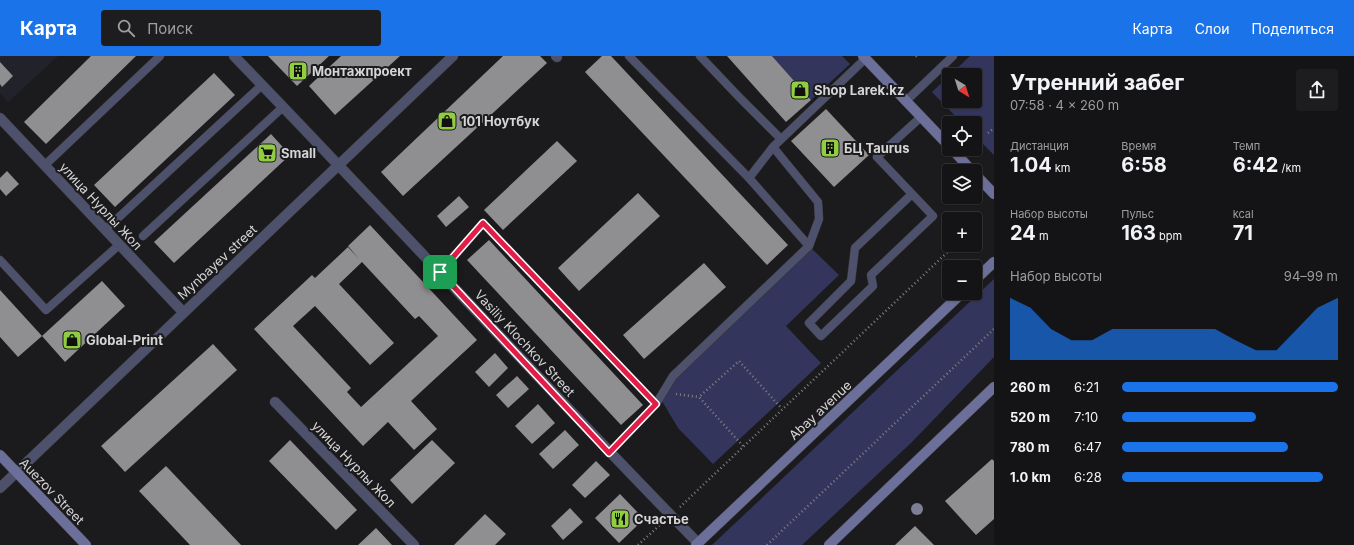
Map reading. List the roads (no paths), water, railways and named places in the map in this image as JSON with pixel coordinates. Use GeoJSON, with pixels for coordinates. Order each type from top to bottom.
{"type":"FeatureCollection","features":[{"type":"Feature","properties":{"kind":"main road"},"geometry":{"type":"LineString","coordinates":[[864,57],[942,139]]}},
{"type":"Feature","properties":{"kind":"main road"},"geometry":{"type":"LineString","coordinates":[[958,156],[966,164]]}},
{"type":"Feature","properties":{"kind":"main road"},"geometry":{"type":"LineString","coordinates":[[982,181],[994,194]]}},
{"type":"Feature","properties":{"kind":"main road"},"geometry":{"type":"LineString","coordinates":[[982,273],[994,262]]}},
{"type":"Feature","properties":{"kind":"main road","name":"Abay avenue"},"geometry":{"type":"LineString","coordinates":[[697,544],[955,300]]}},
{"type":"Feature","properties":{"kind":"main road"},"geometry":{"type":"LineString","coordinates":[[828,545],[994,387]]}},
{"type":"Feature","properties":{"kind":"main road","name":"Auezov Street"},"geometry":{"type":"LineString","coordinates":[[0,455],[86,545]]}},
{"type":"Feature","properties":{"kind":"street","name":"Vasiliy Klochkov Street"},"geometry":{"type":"LineString","coordinates":[[234,56],[339,164],[609,453],[697,544]]}},
{"type":"Feature","properties":{"kind":"street","name":"Mynbayev street"},"geometry":{"type":"LineString","coordinates":[[0,488],[453,56]]}},
{"type":"Feature","properties":{"kind":"street","name":"улица Нурлы Жол"},"geometry":{"type":"LineString","coordinates":[[0,118],[183,312]]}},
{"type":"Feature","properties":{"kind":"street","name":"улица Нурлы Жол"},"geometry":{"type":"LineString","coordinates":[[275,402],[414,545]]}},
{"type":"Feature","properties":{"kind":"lane"},"geometry":{"type":"LineString","coordinates":[[45,165],[160,56]]}},
{"type":"Feature","properties":{"kind":"lane"},"geometry":{"type":"LineString","coordinates":[[629,56],[748,178],[809,246]]}},
{"type":"Feature","properties":{"kind":"lane"},"geometry":{"type":"LineString","coordinates":[[700,56],[738,97],[781,139]]}},
{"type":"Feature","properties":{"kind":"lane"},"geometry":{"type":"LineString","coordinates":[[906,101],[953,56]]}},
{"type":"Feature","properties":{"kind":"lane"},"geometry":{"type":"LineString","coordinates":[[748,178],[773,147],[864,57]]}},
{"type":"Feature","properties":{"kind":"lane"},"geometry":{"type":"LineString","coordinates":[[105,230],[262,85]]}},
{"type":"Feature","properties":{"kind":"lane"},"geometry":{"type":"LineString","coordinates":[[143,236],[283,107]]}},
{"type":"Feature","properties":{"kind":"lane"},"geometry":{"type":"LineString","coordinates":[[912,194],[855,248],[851,281],[809,323],[821,336],[873,286],[871,275],[933,216],[877,157],[921,117]]}},
{"type":"Feature","properties":{"kind":"lane"},"geometry":{"type":"LineString","coordinates":[[609,453],[656,404],[673,376],[809,246],[819,219],[818,202],[773,147]]}},
{"type":"Feature","properties":{"kind":"lane"},"geometry":{"type":"LineString","coordinates":[[440,272],[483,223],[656,404]]}},
{"type":"Feature","properties":{"kind":"lane"},"geometry":{"type":"LineString","coordinates":[[0,260],[46,310],[119,245]]}},
{"type":"Feature","properties":{"kind":"place","name":"Монтажпроект"},"geometry":{"type":"Point","coordinates":[298,71]}},
{"type":"Feature","properties":{"kind":"place","name":"Shop Larek.kz"},"geometry":{"type":"Point","coordinates":[800,90]}},
{"type":"Feature","properties":{"kind":"place","name":"101 Ноутбук"},"geometry":{"type":"Point","coordinates":[447,121]}},
{"type":"Feature","properties":{"kind":"place","name":"БЦ Taurus"},"geometry":{"type":"Point","coordinates":[830,148]}},
{"type":"Feature","properties":{"kind":"place","name":"Small"},"geometry":{"type":"Point","coordinates":[267,153]}},
{"type":"Feature","properties":{"kind":"place","name":"Global-Print"},"geometry":{"type":"Point","coordinates":[72,340]}},
{"type":"Feature","properties":{"kind":"place","name":"Счастье"},"geometry":{"type":"Point","coordinates":[620,519]}}]}
